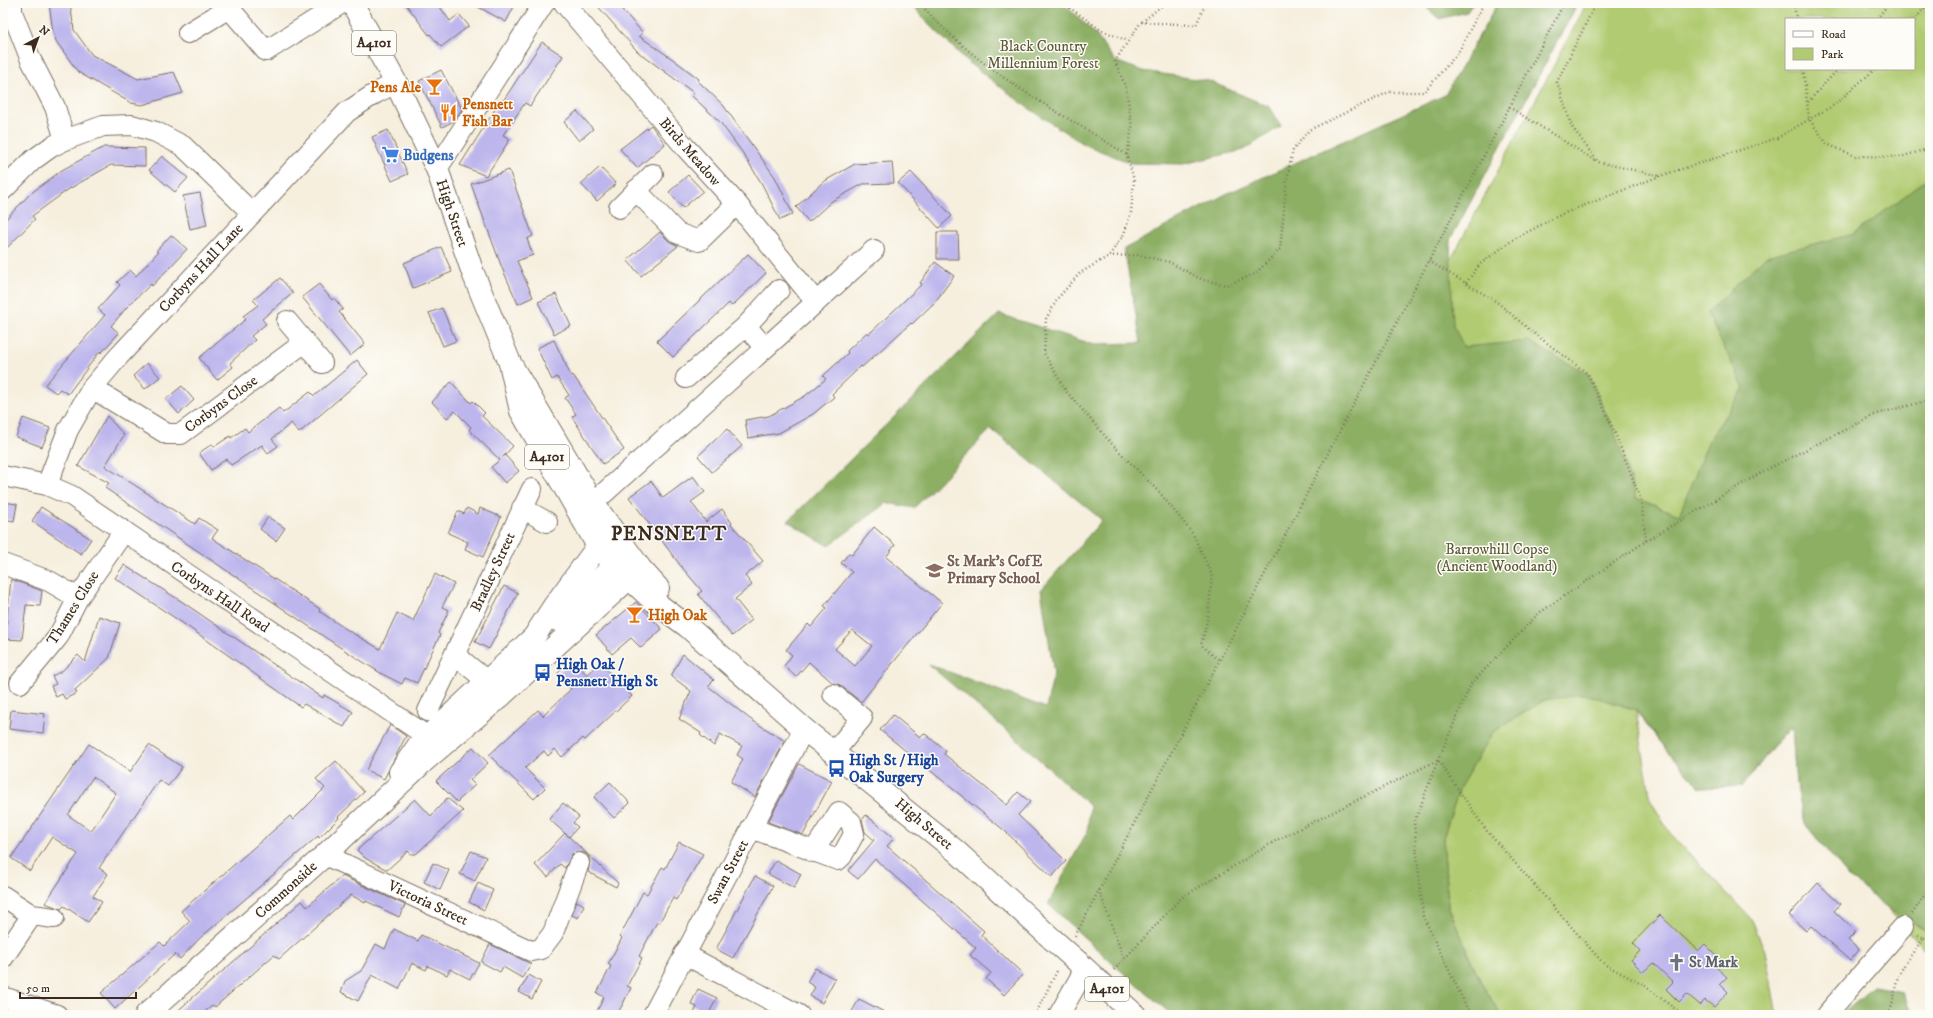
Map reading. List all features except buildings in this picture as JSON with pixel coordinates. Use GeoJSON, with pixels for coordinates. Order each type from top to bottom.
{"type":"FeatureCollection","features":[{"type":"Feature","properties":{"kind":"main road","name":"High Street"},"geometry":{"type":"LineString","coordinates":[[352,3],[396,83],[437,169],[473,273],[510,363],[593,503],[629,568]]}},
{"type":"Feature","properties":{"kind":"main road","name":"High Street"},"geometry":{"type":"LineString","coordinates":[[510,363],[521,411],[598,546],[670,600],[687,626],[804,728],[956,851],[1062,940],[1074,966],[1101,984],[1135,1015]]}},
{"type":"Feature","properties":{"kind":"main road"},"geometry":{"type":"LineString","coordinates":[[494,688],[534,637],[554,606],[598,546]]}},
{"type":"Feature","properties":{"kind":"main road"},"geometry":{"type":"LineString","coordinates":[[534,637],[545,632],[629,568]]}},
{"type":"Feature","properties":{"kind":"main road"},"geometry":{"type":"LineString","coordinates":[[378,804],[418,746],[434,742],[629,568]]}},
{"type":"Feature","properties":{"kind":"main road","name":"Commonside"},"geometry":{"type":"LineString","coordinates":[[146,1015],[325,855],[424,762],[434,742]]}},
{"type":"Feature","properties":{"kind":"street"},"geometry":{"type":"LineString","coordinates":[[12,3],[12,12],[31,60],[54,107],[65,140]]}},
{"type":"Feature","properties":{"kind":"street"},"geometry":{"type":"LineString","coordinates":[[188,33],[229,8],[266,52],[342,3]]}},
{"type":"Feature","properties":{"kind":"street"},"geometry":{"type":"LineString","coordinates":[[437,169],[544,3]]}},
{"type":"Feature","properties":{"kind":"street","name":"Birds Meadow"},"geometry":{"type":"LineString","coordinates":[[564,3],[685,147],[737,204],[816,302]]}},
{"type":"Feature","properties":{"kind":"street","name":"Corbyns Hall Lane"},"geometry":{"type":"LineString","coordinates":[[47,485],[68,430],[92,388],[125,350],[347,112],[376,93],[396,83]]}},
{"type":"Feature","properties":{"kind":"street"},"geometry":{"type":"LineString","coordinates":[[3,190],[33,160],[51,147],[65,140],[103,126],[132,125],[156,132],[183,146],[252,213]]}},
{"type":"Feature","properties":{"kind":"street"},"geometry":{"type":"LineString","coordinates":[[619,208],[653,174]]}},
{"type":"Feature","properties":{"kind":"street"},"geometry":{"type":"LineString","coordinates":[[636,190],[677,233],[699,241],[737,204]]}},
{"type":"Feature","properties":{"kind":"street"},"geometry":{"type":"LineString","coordinates":[[593,503],[874,250]]}},
{"type":"Feature","properties":{"kind":"street"},"geometry":{"type":"LineString","coordinates":[[686,378],[746,326],[779,290]]}},
{"type":"Feature","properties":{"kind":"street"},"geometry":{"type":"LineString","coordinates":[[287,321],[322,363]]}},
{"type":"Feature","properties":{"kind":"street"},"geometry":{"type":"LineString","coordinates":[[746,326],[765,348]]}},
{"type":"Feature","properties":{"kind":"street","name":"Corbyns Close"},"geometry":{"type":"LineString","coordinates":[[92,388],[167,434],[181,434],[305,342]]}},
{"type":"Feature","properties":{"kind":"street","name":"Corbyns Hall Road"},"geometry":{"type":"LineString","coordinates":[[3,476],[47,485],[72,496],[434,742]]}},
{"type":"Feature","properties":{"kind":"street","name":"Bradley Street"},"geometry":{"type":"LineString","coordinates":[[428,711],[532,489]]}},
{"type":"Feature","properties":{"kind":"street"},"geometry":{"type":"LineString","coordinates":[[522,508],[548,522]]}},
{"type":"Feature","properties":{"kind":"street","name":"Thames Close"},"geometry":{"type":"LineString","coordinates":[[20,683],[58,637],[78,598],[124,531]]}},
{"type":"Feature","properties":{"kind":"street"},"geometry":{"type":"LineString","coordinates":[[3,564],[49,581],[78,598]]}},
{"type":"Feature","properties":{"kind":"street"},"geometry":{"type":"LineString","coordinates":[[455,655],[494,688]]}},
{"type":"Feature","properties":{"kind":"street"},"geometry":{"type":"LineString","coordinates":[[833,694],[862,718],[834,752]]}},
{"type":"Feature","properties":{"kind":"street","name":"Swan Street"},"geometry":{"type":"LineString","coordinates":[[653,1015],[804,728]]}},
{"type":"Feature","properties":{"kind":"street"},"geometry":{"type":"LineString","coordinates":[[751,828],[813,852]]}},
{"type":"Feature","properties":{"kind":"street","name":"Victoria Street"},"geometry":{"type":"LineString","coordinates":[[325,855],[531,951],[541,949],[553,933],[579,863]]}},
{"type":"Feature","properties":{"kind":"street"},"geometry":{"type":"LineString","coordinates":[[3,896],[32,915],[54,918]]}},
{"type":"Feature","properties":{"kind":"street"},"geometry":{"type":"LineString","coordinates":[[3,958],[32,915]]}},
{"type":"Feature","properties":{"kind":"street"},"geometry":{"type":"LineString","coordinates":[[1826,1015],[1903,928]]}},
{"type":"Feature","properties":{"kind":"street"},"geometry":{"type":"LineString","coordinates":[[684,954],[799,1015]]}},
{"type":"Feature","properties":{"kind":"street"},"geometry":{"type":"LineString","coordinates":[[1059,1015],[1074,966]]}},
{"type":"Feature","properties":{"kind":"street"},"geometry":{"type":"LineString","coordinates":[[3,997],[57,1015]]}},
{"type":"Feature","properties":{"kind":"path"},"geometry":{"type":"LineString","coordinates":[[920,3],[926,12],[970,54],[1030,97],[1127,155]]}},
{"type":"Feature","properties":{"kind":"path"},"geometry":{"type":"LineString","coordinates":[[1063,3],[1101,30],[1128,41]]}},
{"type":"Feature","properties":{"kind":"path"},"geometry":{"type":"LineString","coordinates":[[1165,3],[1141,22],[1115,61],[1126,88],[1132,127],[1127,155],[1134,180],[1131,212],[1124,234],[1109,256],[1080,274],[1058,298],[1046,319],[1044,353],[1066,391],[1112,444],[1159,492],[1193,534],[1212,575],[1208,617],[1201,644],[1219,660]]}},
{"type":"Feature","properties":{"kind":"path"},"geometry":{"type":"LineString","coordinates":[[1141,22],[1196,25],[1206,3]]}},
{"type":"Feature","properties":{"kind":"path"},"geometry":{"type":"LineString","coordinates":[[1109,256],[1139,255],[1169,262],[1203,280],[1227,285],[1255,274],[1280,248],[1287,179],[1292,150],[1309,130],[1389,92],[1424,92],[1458,53],[1484,3]]}},
{"type":"Feature","properties":{"kind":"path"},"geometry":{"type":"LineString","coordinates":[[1062,940],[1099,890],[1564,3]]}},
{"type":"Feature","properties":{"kind":"path"},"geometry":{"type":"LineString","coordinates":[[1596,3],[1557,82],[1572,127],[1598,162]]}},
{"type":"Feature","properties":{"kind":"path"},"geometry":{"type":"LineString","coordinates":[[1794,3],[1796,18]]}},
{"type":"Feature","properties":{"kind":"path"},"geometry":{"type":"LineString","coordinates":[[1878,18],[1889,3]]}},
{"type":"Feature","properties":{"kind":"path"},"geometry":{"type":"LineString","coordinates":[[1915,20],[1928,3]]}},
{"type":"Feature","properties":{"kind":"path"},"geometry":{"type":"LineString","coordinates":[[1803,70],[1809,119],[1827,144],[1855,156],[1901,156],[1930,148]]}},
{"type":"Feature","properties":{"kind":"path"},"geometry":{"type":"LineString","coordinates":[[1807,102],[1837,70]]}},
{"type":"Feature","properties":{"kind":"path"},"geometry":{"type":"LineString","coordinates":[[1466,283],[1480,264],[1514,239],[1562,214],[1660,176],[1777,138],[1834,105],[1874,70]]}},
{"type":"Feature","properties":{"kind":"path"},"geometry":{"type":"LineString","coordinates":[[1509,107],[1598,162],[1660,176]]}},
{"type":"Feature","properties":{"kind":"path"},"geometry":{"type":"LineString","coordinates":[[1922,150],[1930,153]]}},
{"type":"Feature","properties":{"kind":"path"},"geometry":{"type":"LineString","coordinates":[[1429,261],[1497,302],[1531,331],[1588,374],[1615,433],[1641,500],[1646,541]]}},
{"type":"Feature","properties":{"kind":"path"},"geometry":{"type":"LineString","coordinates":[[1473,1015],[1466,1006],[1423,916],[1414,823],[1438,760],[1471,684],[1539,613],[1646,541],[1762,472],[1876,414],[1930,400]]}},
{"type":"Feature","properties":{"kind":"path"},"geometry":{"type":"LineString","coordinates":[[1101,984],[1181,898],[1277,840],[1438,760]]}},
{"type":"Feature","properties":{"kind":"path"},"geometry":{"type":"LineString","coordinates":[[1438,760],[1486,830],[1604,964],[1645,986],[1683,1015]]}},
{"type":"Feature","properties":{"kind":"path"},"geometry":{"type":"LineString","coordinates":[[1924,938],[1903,928],[1930,888]]}},
{"type":"Feature","properties":{"kind":"path"},"geometry":{"type":"LineString","coordinates":[[1099,890],[1124,958]]}},
{"type":"Feature","properties":{"kind":"path"},"geometry":{"type":"LineString","coordinates":[[1888,1015],[1893,1007],[1898,981],[1906,963],[1924,938],[1930,936]]}},
{"type":"Feature","properties":{"kind":"path"},"geometry":{"type":"LineString","coordinates":[[1035,1015],[1074,966]]}},
{"type":"Feature","properties":{"kind":"green space","name":"Black Country Millennium Forest"},"geometry":{"type":"Polygon","coordinates":[[[911,3],[1063,3],[1096,35],[1115,61],[1143,71],[1209,81],[1270,107],[1281,126],[1244,150],[1183,164],[1131,163],[1083,144],[1027,107],[969,63],[927,22],[911,3]]]}},
{"type":"Feature","properties":{"kind":"green space"},"geometry":{"type":"Polygon","coordinates":[[[1430,3],[1473,3],[1467,12],[1439,19],[1427,8],[1430,3]]]}},
{"type":"Feature","properties":{"kind":"green space","name":"Barrowhill Copse (Ancient Woodland)"},"geometry":{"type":"Polygon","coordinates":[[[1498,3],[1578,3],[1450,240],[1453,325],[1464,347],[1528,341],[1588,374],[1615,433],[1636,498],[1679,515],[1709,440],[1744,388],[1707,313],[1766,256],[1854,234],[1930,177],[1930,931],[1928,932],[1888,909],[1850,878],[1805,824],[1796,783],[1792,726],[1771,749],[1743,786],[1700,788],[1658,740],[1636,710],[1585,694],[1545,700],[1493,732],[1460,787],[1443,838],[1448,905],[1476,972],[1500,1015],[1172,1015],[1112,963],[1048,904],[1087,832],[1090,806],[1020,742],[928,664],[1046,708],[1054,674],[1041,590],[1102,520],[991,429],[914,508],[887,503],[828,546],[788,521],[999,314],[1092,344],[1141,343],[1124,249],[1224,195],[1445,95],[1498,3]]]}},
{"type":"Feature","properties":{"kind":"green space","name":"Barrowhill Copse (Ancient Woodland)"},"geometry":{"type":"Polygon","coordinates":[[[1587,3],[1930,3],[1930,956],[1888,909],[1850,878],[1805,824],[1796,783],[1792,726],[1771,749],[1743,786],[1700,788],[1658,740],[1636,711],[1651,801],[1670,833],[1752,920],[1765,951],[1777,1015],[1500,1015],[1476,972],[1448,905],[1443,838],[1460,787],[1493,732],[1272,597],[1587,3]]]}},
{"type":"Feature","properties":{"kind":"green space"},"geometry":{"type":"Polygon","coordinates":[[[1873,987],[1903,992],[1914,1015],[1840,1015],[1873,987]]]}},
{"type":"Feature","properties":{"kind":"place","name":"Pens Ale"},"geometry":{"type":"Point","coordinates":[434,87]}},
{"type":"Feature","properties":{"kind":"place","name":"Pensnett Fish Bar"},"geometry":{"type":"Point","coordinates":[449,113]}},
{"type":"Feature","properties":{"kind":"place","name":"Budgens"},"geometry":{"type":"Point","coordinates":[390,155]}},
{"type":"Feature","properties":{"kind":"place","name":"St Mark's CofE Primary School"},"geometry":{"type":"Point","coordinates":[934,570]}},
{"type":"Feature","properties":{"kind":"place","name":"High Oak"},"geometry":{"type":"Point","coordinates":[635,615]}},
{"type":"Feature","properties":{"kind":"place","name":"High Oak / Pensnett High St"},"geometry":{"type":"Point","coordinates":[543,673]}},
{"type":"Feature","properties":{"kind":"place","name":"High St / High Oak Surgery"},"geometry":{"type":"Point","coordinates":[836,769]}},
{"type":"Feature","properties":{"kind":"place","name":"St Mark"},"geometry":{"type":"Point","coordinates":[1676,962]}},
{"type":"Feature","properties":{"kind":"district","name":"PENSNETT"},"geometry":{"type":"Point","coordinates":[669,534]}}]}
